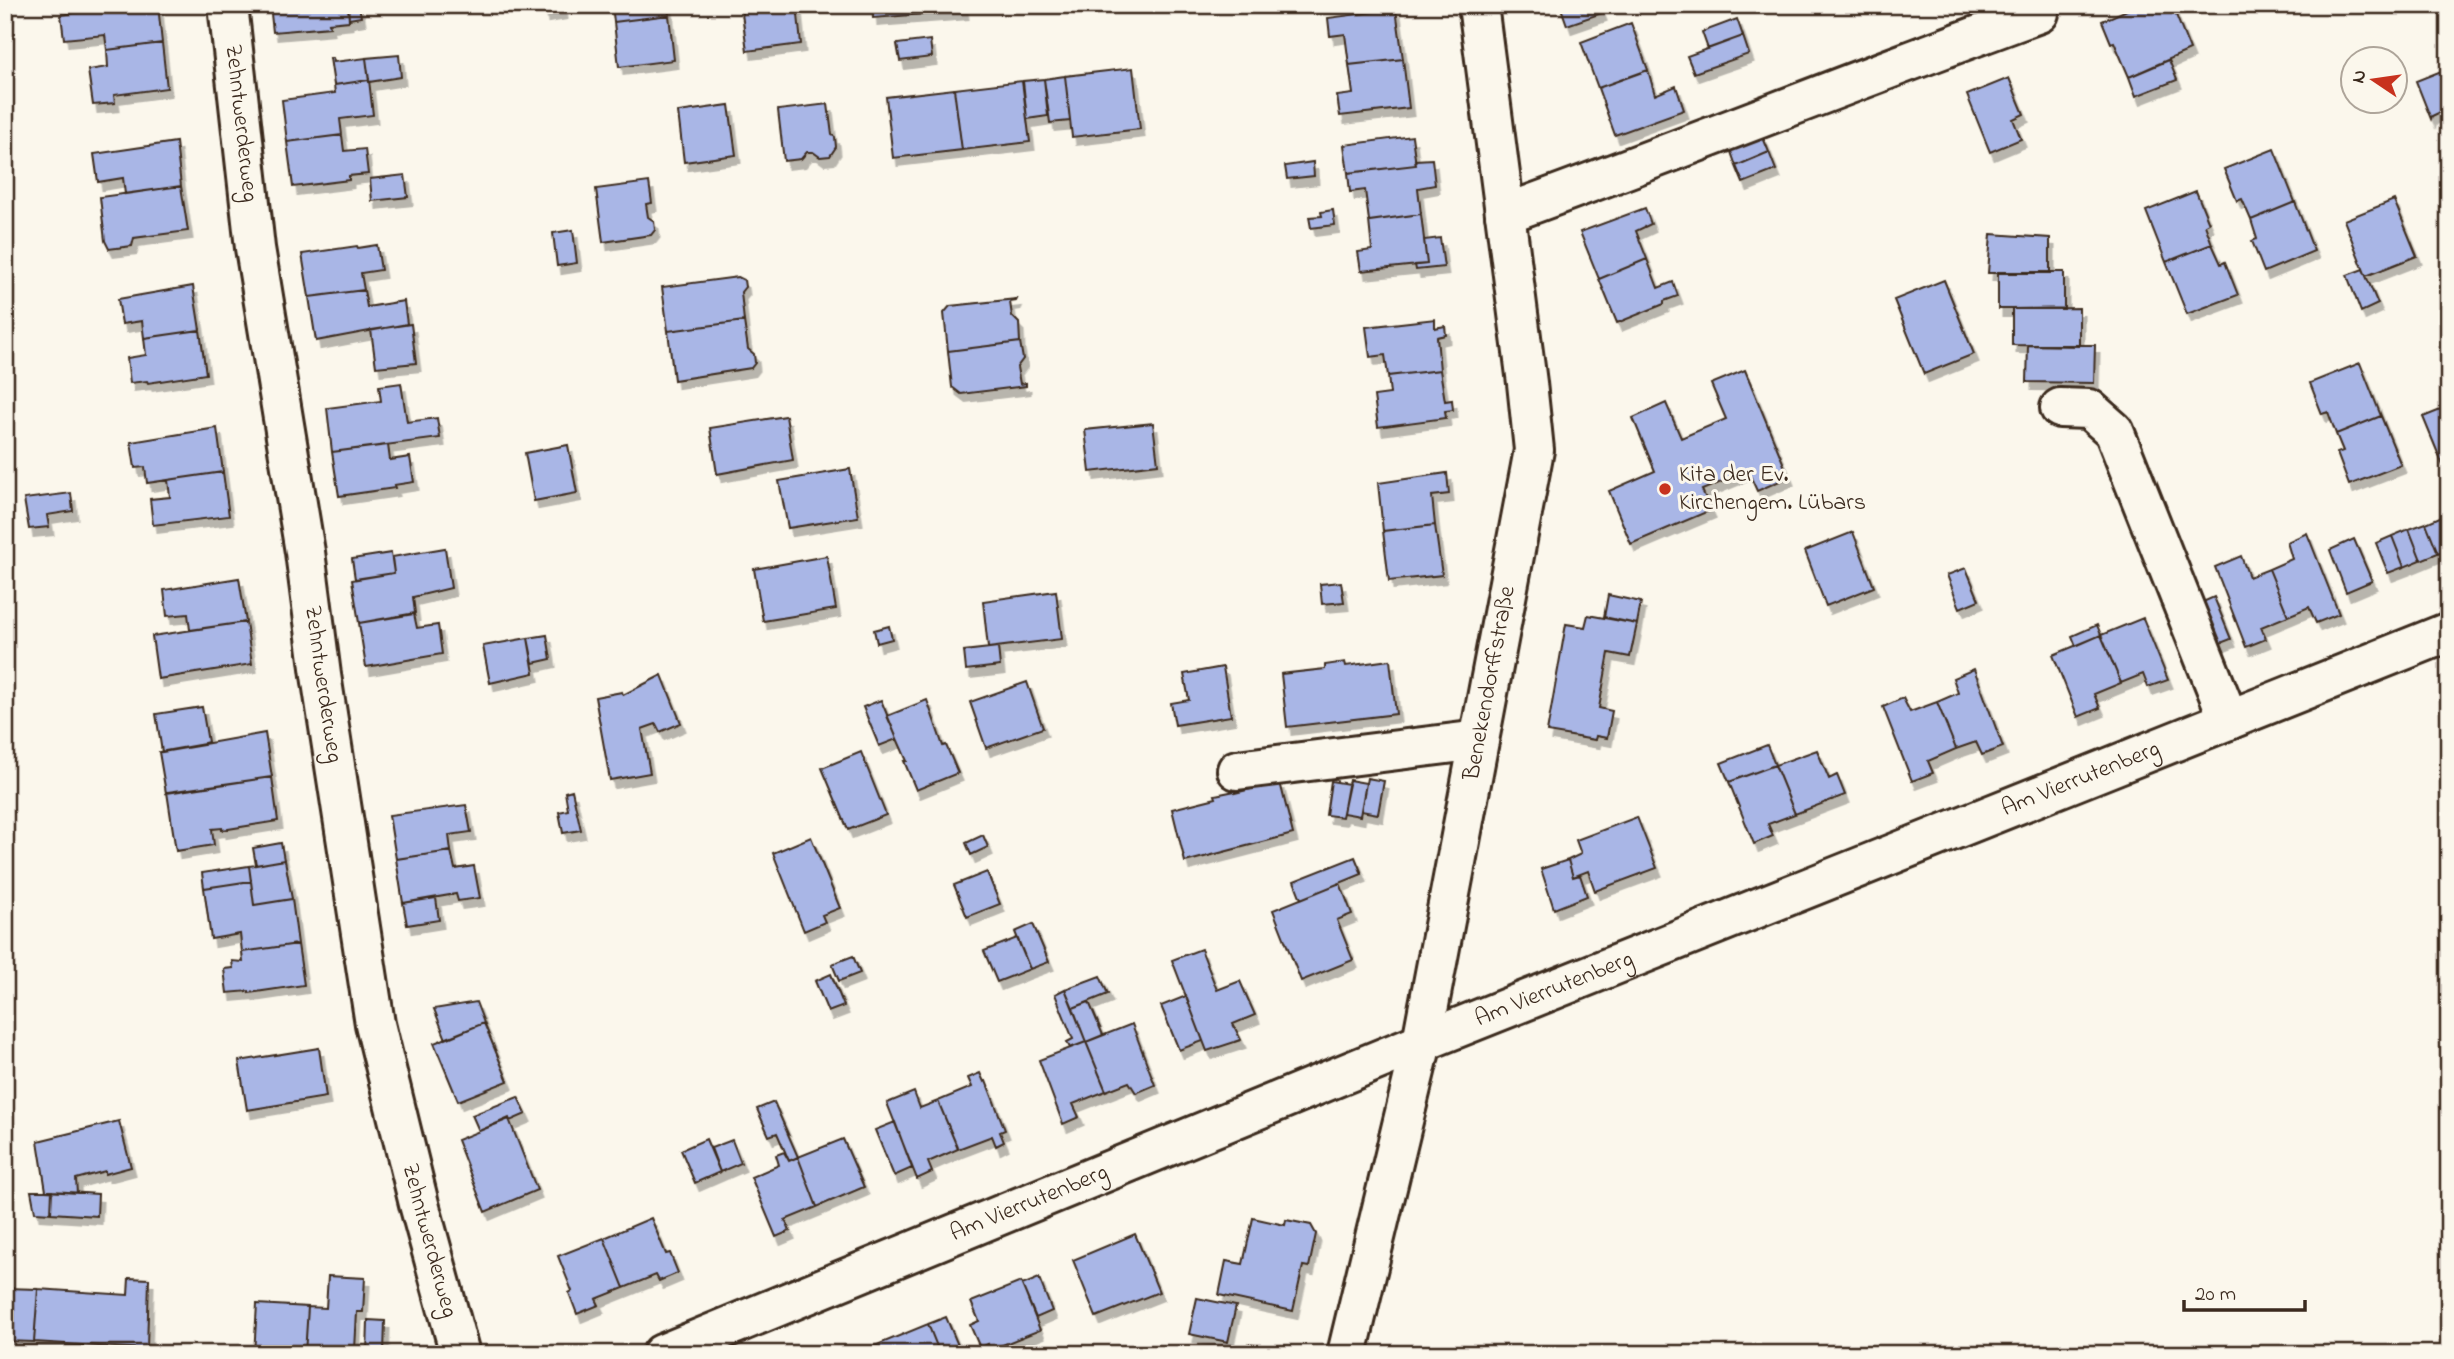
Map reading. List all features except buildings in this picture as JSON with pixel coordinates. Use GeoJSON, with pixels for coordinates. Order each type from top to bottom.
{"type":"FeatureCollection","features":[{"type":"Feature","properties":{"kind":"street","name":"Zehntwerderweg"},"geometry":{"type":"LineString","coordinates":[[229,5],[255,248],[305,552],[321,675],[375,1024],[419,1204],[460,1354]]}},
{"type":"Feature","properties":{"kind":"street","name":"Benekendorffstraße"},"geometry":{"type":"LineString","coordinates":[[1346,1354],[1422,1042],[1534,450],[1478,5]]}},
{"type":"Feature","properties":{"kind":"street"},"geometry":{"type":"LineString","coordinates":[[1505,214],[1655,160],[1902,62],[2039,13]]}},
{"type":"Feature","properties":{"kind":"street"},"geometry":{"type":"LineString","coordinates":[[2060,408],[2089,409],[2113,431],[2229,720]]}},
{"type":"Feature","properties":{"kind":"street","name":"Am Vierrutenberg"},"geometry":{"type":"LineString","coordinates":[[662,1354],[1422,1042],[2449,632]]}},
{"type":"Feature","properties":{"kind":"street"},"geometry":{"type":"LineString","coordinates":[[1237,771],[1479,740]]}},
{"type":"Feature","properties":{"kind":"place","name":"Kita der Ev. Kirchengem. Lübars"},"geometry":{"type":"Point","coordinates":[1665,489]}}]}
